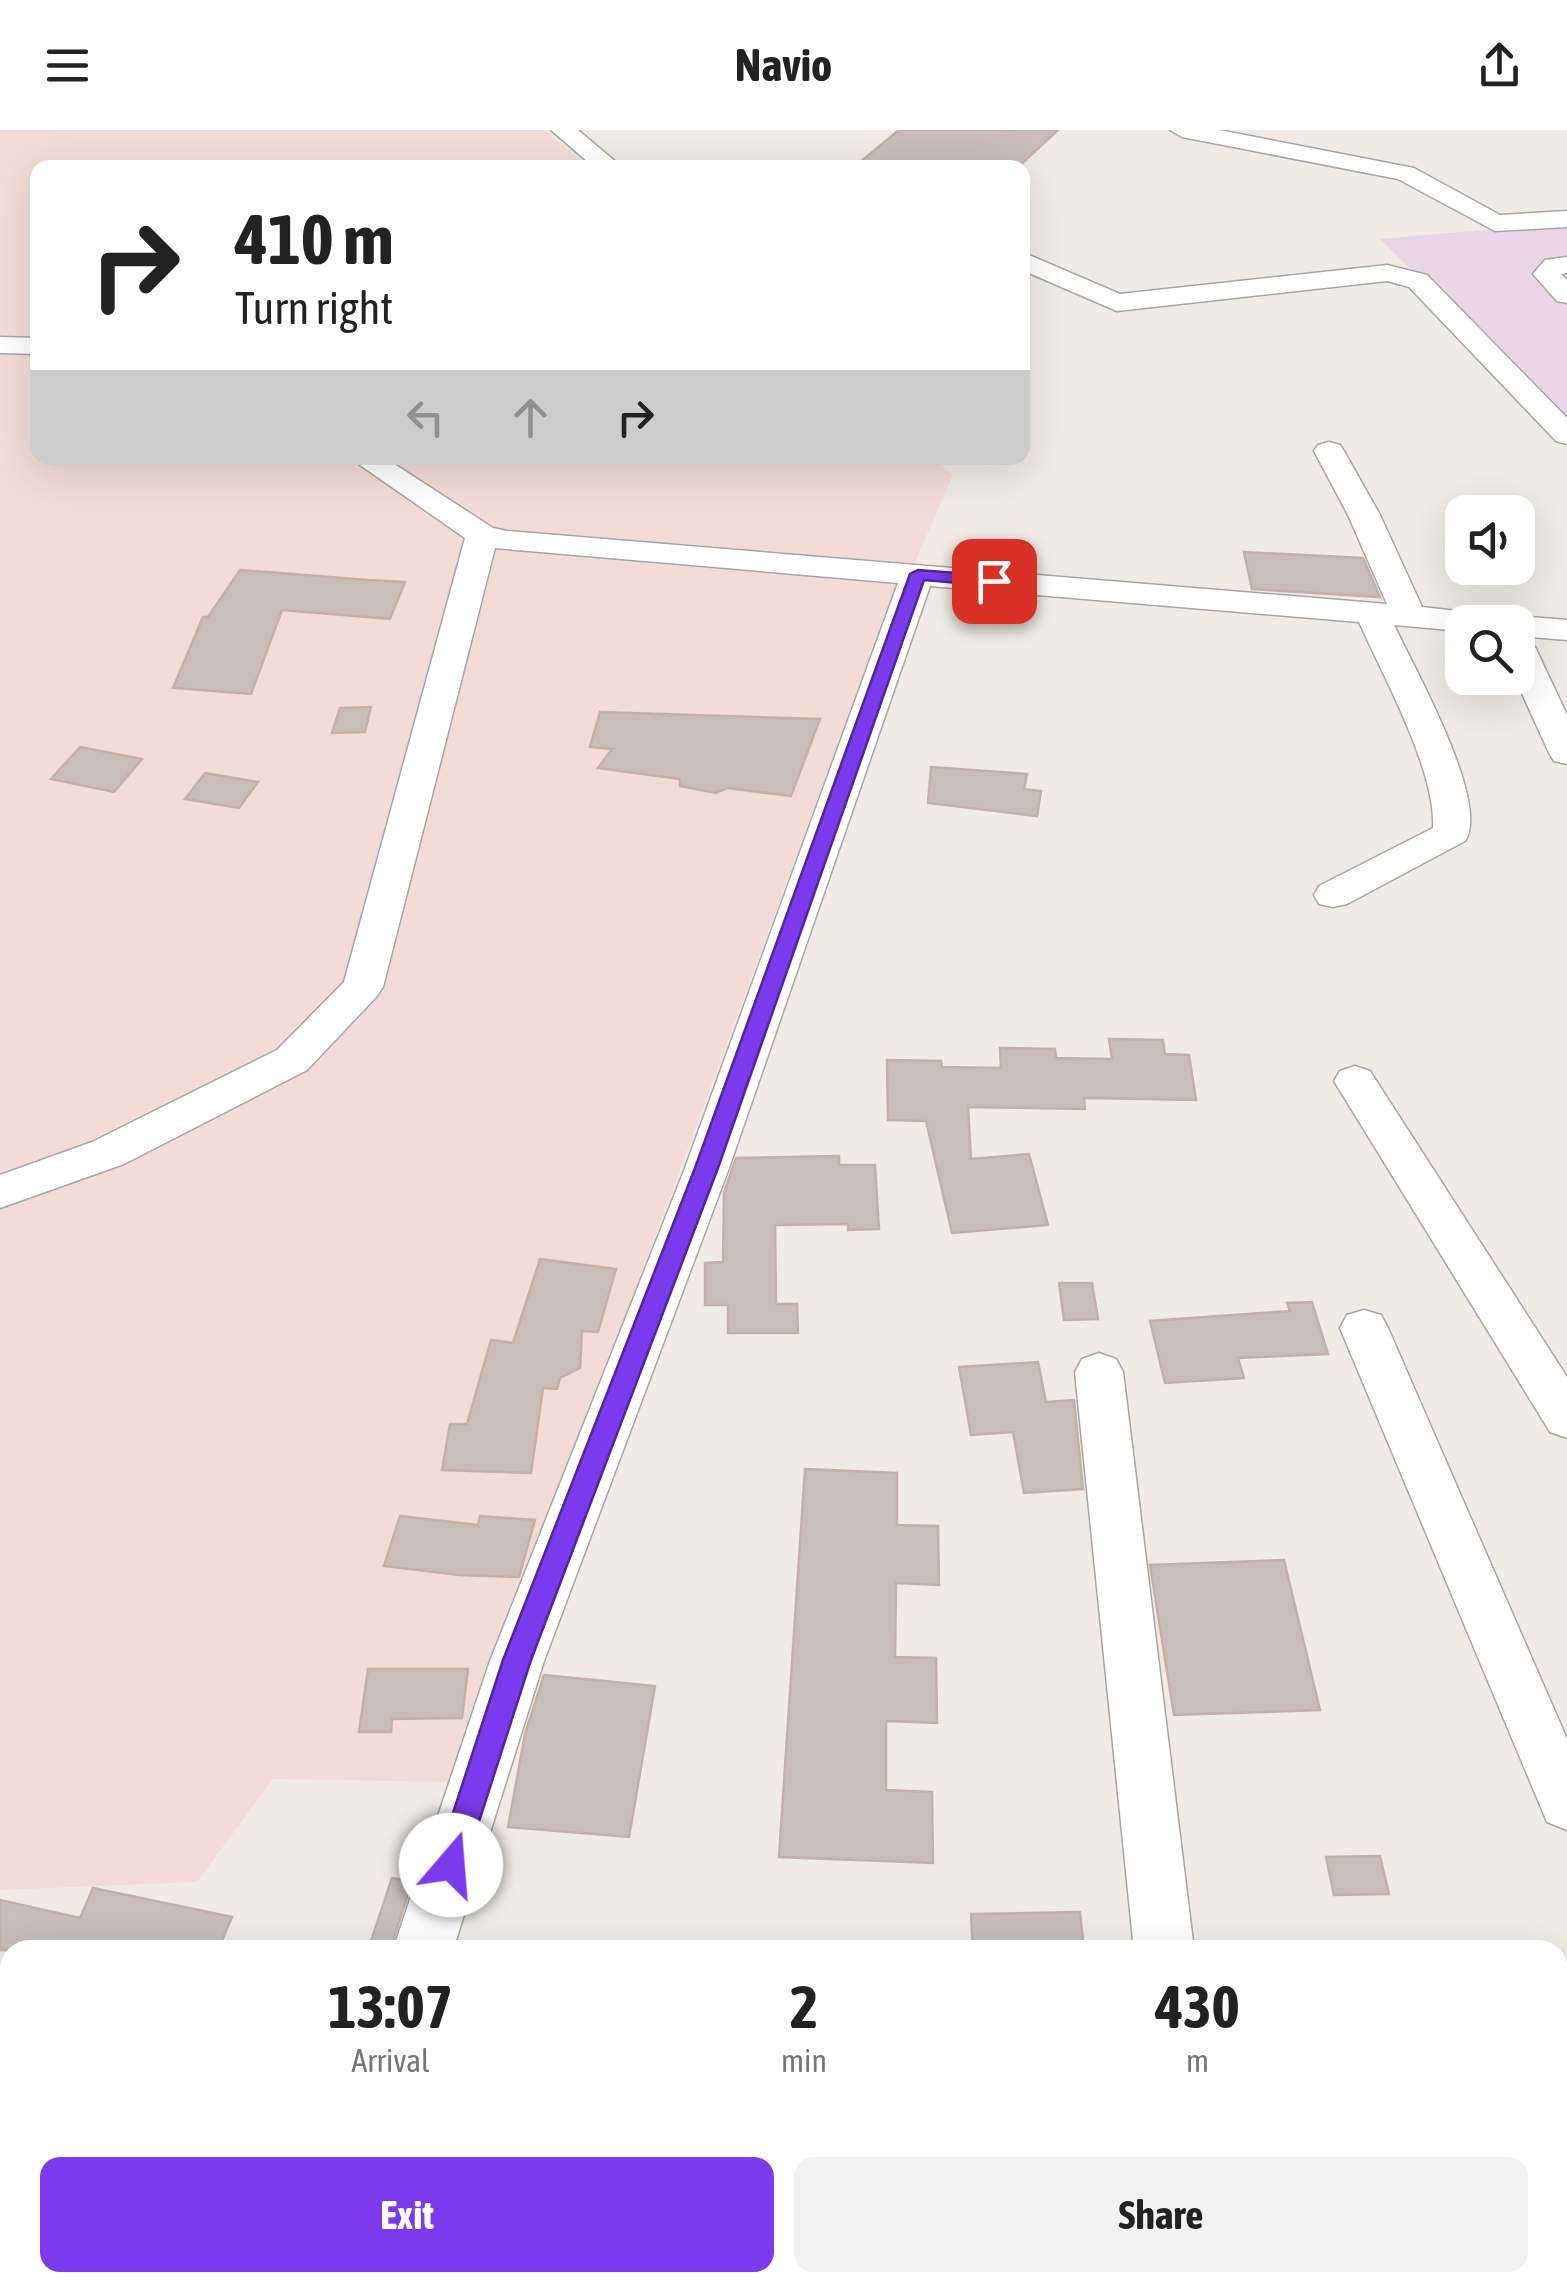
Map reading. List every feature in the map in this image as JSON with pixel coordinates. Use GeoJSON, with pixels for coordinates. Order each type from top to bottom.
{"type":"FeatureCollection","features":[{"type":"Feature","properties":{"kind":"street"},"geometry":{"type":"LineString","coordinates":[[564,130],[601,160]]}},
{"type":"Feature","properties":{"kind":"street"},"geometry":{"type":"LineString","coordinates":[[1182,130],[1405,174],[1495,223],[1567,219]]}},
{"type":"Feature","properties":{"kind":"street"},"geometry":{"type":"LineString","coordinates":[[1030,264],[1117,302],[1388,273],[1407,275],[1418,281],[1567,435]]}},
{"type":"Feature","properties":{"kind":"street"},"geometry":{"type":"LineString","coordinates":[[1567,264],[1554,266],[1546,274],[1567,295]]}},
{"type":"Feature","properties":{"kind":"street"},"geometry":{"type":"LineString","coordinates":[[0,345],[30,346]]}},
{"type":"Feature","properties":{"kind":"street"},"geometry":{"type":"LineString","coordinates":[[1328,452],[1364,515],[1409,616]]}},
{"type":"Feature","properties":{"kind":"street"},"geometry":{"type":"LineString","coordinates":[[376,465],[482,535],[507,540],[1445,619]]}},
{"type":"Feature","properties":{"kind":"street"},"geometry":{"type":"LineString","coordinates":[[0,1192],[108,1152],[292,1060],[363,986],[482,535]]}},
{"type":"Feature","properties":{"kind":"street"},"geometry":{"type":"LineString","coordinates":[[426,1940],[517,1660],[706,1168],[918,574]]}},
{"type":"Feature","properties":{"kind":"street"},"geometry":{"type":"LineString","coordinates":[[1334,895],[1452,833],[1456,821],[1433,752],[1372,613]]}},
{"type":"Feature","properties":{"kind":"street"},"geometry":{"type":"LineString","coordinates":[[1535,627],[1567,630]]}},
{"type":"Feature","properties":{"kind":"street"},"geometry":{"type":"LineString","coordinates":[[1535,684],[1567,752]]}},
{"type":"Feature","properties":{"kind":"street"},"geometry":{"type":"LineString","coordinates":[[1355,1081],[1567,1418]]}},
{"type":"Feature","properties":{"kind":"street"},"geometry":{"type":"LineString","coordinates":[[1364,1328],[1567,1804]]}},
{"type":"Feature","properties":{"kind":"street"},"geometry":{"type":"LineString","coordinates":[[1099,1372],[1163,1940]]}},
{"type":"Feature","properties":{"kind":"shaded area"},"geometry":{"type":"Polygon","coordinates":[[[0,130],[544,130],[580,160],[30,160],[30,465],[941,465],[953,475],[850,712],[453,1782],[273,1779],[197,1882],[0,1890],[0,130]]]}},
{"type":"Feature","properties":{"kind":"shaded area"},"geometry":{"type":"Polygon","coordinates":[[[1567,223],[1567,423],[1380,239],[1567,223]]]}},
{"type":"Feature","properties":{"kind":"building"},"geometry":{"type":"Polygon","coordinates":[[[899,130],[1058,130],[1026,160],[863,160],[899,130]]]}},
{"type":"Feature","properties":{"kind":"building"},"geometry":{"type":"Polygon","coordinates":[[[1244,552],[1363,558],[1380,597],[1252,589],[1244,552]]]}},
{"type":"Feature","properties":{"kind":"building"},"geometry":{"type":"Polygon","coordinates":[[[240,570],[405,582],[390,619],[282,610],[251,694],[173,688],[203,617],[208,617],[240,570]]]}},
{"type":"Feature","properties":{"kind":"building"},"geometry":{"type":"Polygon","coordinates":[[[371,707],[365,732],[332,733],[340,708],[371,707]]]}},
{"type":"Feature","properties":{"kind":"building"},"geometry":{"type":"Polygon","coordinates":[[[600,712],[820,719],[791,796],[727,788],[716,793],[680,786],[680,779],[598,768],[612,749],[590,747],[600,712]]]}},
{"type":"Feature","properties":{"kind":"building"},"geometry":{"type":"Polygon","coordinates":[[[80,747],[142,759],[114,792],[51,779],[80,747]]]}},
{"type":"Feature","properties":{"kind":"building"},"geometry":{"type":"Polygon","coordinates":[[[931,767],[1027,774],[1024,789],[1041,791],[1037,816],[928,803],[931,767]]]}},
{"type":"Feature","properties":{"kind":"building"},"geometry":{"type":"Polygon","coordinates":[[[205,773],[258,782],[239,808],[185,799],[205,773]]]}},
{"type":"Feature","properties":{"kind":"building"},"geometry":{"type":"Polygon","coordinates":[[[1109,1039],[1163,1040],[1165,1054],[1189,1055],[1196,1100],[1084,1098],[1085,1109],[968,1107],[971,1159],[1029,1154],[1048,1225],[952,1233],[926,1121],[888,1120],[887,1060],[941,1061],[942,1067],[1001,1068],[1000,1048],[1055,1049],[1056,1058],[1112,1059],[1109,1039]]]}},
{"type":"Feature","properties":{"kind":"building"},"geometry":{"type":"Polygon","coordinates":[[[839,1156],[839,1165],[875,1165],[879,1229],[848,1230],[848,1224],[775,1225],[776,1304],[797,1304],[798,1333],[728,1333],[728,1305],[705,1305],[705,1263],[723,1262],[724,1193],[736,1158],[839,1156]]]}},
{"type":"Feature","properties":{"kind":"building"},"geometry":{"type":"Polygon","coordinates":[[[540,1259],[616,1269],[598,1332],[582,1331],[580,1368],[560,1378],[557,1389],[543,1388],[531,1473],[442,1470],[450,1424],[467,1424],[491,1340],[513,1343],[540,1259]]]}},
{"type":"Feature","properties":{"kind":"building"},"geometry":{"type":"Polygon","coordinates":[[[1059,1283],[1092,1283],[1098,1319],[1064,1320],[1059,1283]]]}},
{"type":"Feature","properties":{"kind":"building"},"geometry":{"type":"Polygon","coordinates":[[[1312,1302],[1328,1354],[1238,1358],[1244,1378],[1165,1383],[1150,1321],[1290,1311],[1287,1303],[1312,1302]]]}},
{"type":"Feature","properties":{"kind":"building"},"geometry":{"type":"Polygon","coordinates":[[[1038,1362],[1046,1402],[1074,1400],[1083,1489],[1024,1493],[1013,1432],[971,1435],[959,1367],[1038,1362]]]}},
{"type":"Feature","properties":{"kind":"building"},"geometry":{"type":"Polygon","coordinates":[[[805,1469],[897,1473],[897,1525],[938,1526],[939,1585],[896,1583],[895,1657],[936,1658],[937,1723],[886,1721],[886,1790],[932,1792],[933,1863],[779,1857],[805,1469]]]}},
{"type":"Feature","properties":{"kind":"building"},"geometry":{"type":"Polygon","coordinates":[[[400,1516],[478,1525],[480,1516],[535,1520],[519,1577],[384,1566],[400,1516]]]}},
{"type":"Feature","properties":{"kind":"building"},"geometry":{"type":"Polygon","coordinates":[[[1284,1560],[1320,1710],[1174,1715],[1150,1565],[1284,1560]]]}},
{"type":"Feature","properties":{"kind":"building"},"geometry":{"type":"Polygon","coordinates":[[[368,1669],[468,1669],[462,1718],[392,1719],[391,1732],[359,1732],[368,1669]]]}},
{"type":"Feature","properties":{"kind":"building"},"geometry":{"type":"Polygon","coordinates":[[[544,1675],[655,1686],[629,1837],[508,1827],[525,1734],[544,1675]]]}},
{"type":"Feature","properties":{"kind":"building"},"geometry":{"type":"Polygon","coordinates":[[[1380,1856],[1389,1894],[1334,1895],[1326,1857],[1380,1856]]]}},
{"type":"Feature","properties":{"kind":"building"},"geometry":{"type":"Polygon","coordinates":[[[392,1878],[412,1882],[393,1940],[371,1940],[392,1878]]]}},
{"type":"Feature","properties":{"kind":"building"},"geometry":{"type":"Polygon","coordinates":[[[93,1888],[232,1917],[222,1940],[0,1940],[0,1900],[80,1918],[93,1888]]]}},
{"type":"Feature","properties":{"kind":"building"},"geometry":{"type":"Polygon","coordinates":[[[1080,1912],[1083,1940],[972,1940],[971,1914],[1080,1912]]]}},
{"type":"Feature","properties":{"kind":"route"},"geometry":{"type":"LineString","coordinates":[[451,1865],[517,1660],[706,1168],[918,574],[994,581]]}}]}
